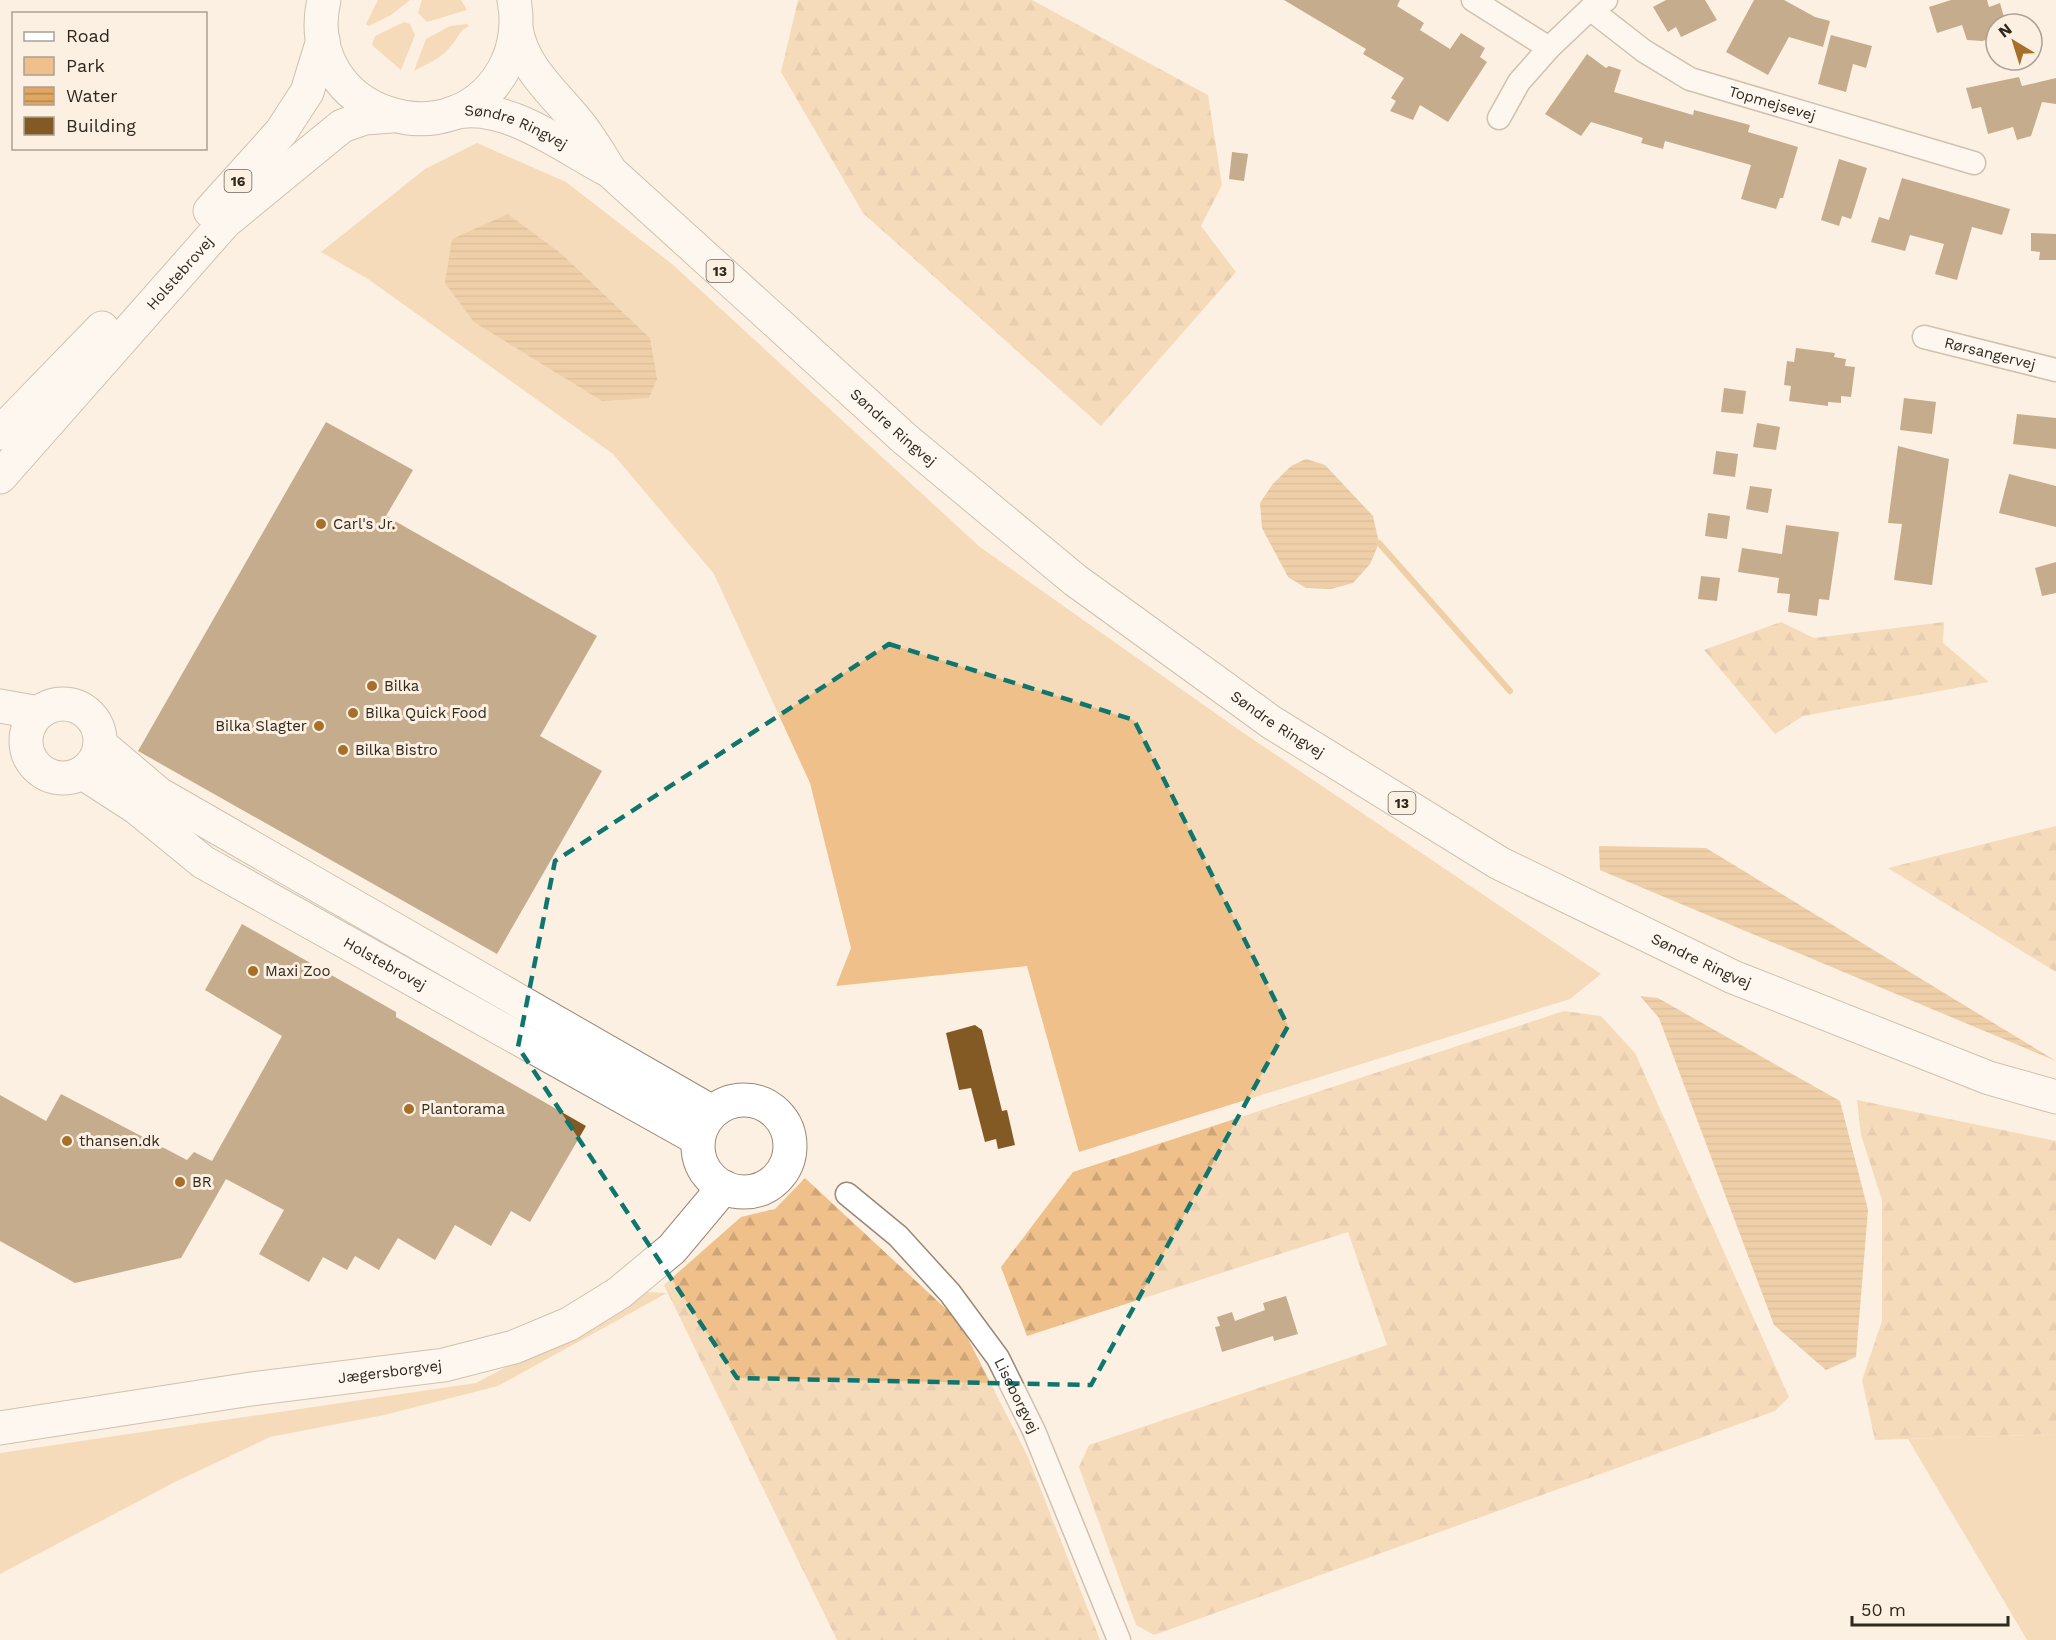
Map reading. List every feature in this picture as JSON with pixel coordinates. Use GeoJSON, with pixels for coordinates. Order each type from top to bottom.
{"type":"FeatureCollection","features":[{"type":"Feature","properties":{"kind":"main road","name":"13"},"geometry":{"type":"LineString","coordinates":[[324,0],[321,25],[323,40],[333,69],[352,93],[364,103],[392,116],[420,119],[448,115],[474,102],[495,82],[510,56],[515,14]]}},
{"type":"Feature","properties":{"kind":"main road","name":"Søndre Ringvej"},"geometry":{"type":"LineString","coordinates":[[515,14],[518,43],[531,67],[576,120],[612,172],[905,439],[1075,580],[1271,722],[1499,863],[1732,977],[1989,1078],[2056,1097]]}},
{"type":"Feature","properties":{"kind":"main road","name":"Holstebrovej"},"geometry":{"type":"LineString","coordinates":[[0,433],[125,304],[282,132],[307,92],[323,40]]}},
{"type":"Feature","properties":{"kind":"main road","name":"Søndre Ringvej"},"geometry":{"type":"LineString","coordinates":[[448,115],[474,110],[501,116],[530,127],[612,172]]}},
{"type":"Feature","properties":{"kind":"main road","name":"Holstebrovej"},"geometry":{"type":"LineString","coordinates":[[0,477],[225,222],[336,130],[365,118],[392,116]]}},
{"type":"Feature","properties":{"kind":"main road"},"geometry":{"type":"LineString","coordinates":[[57,704],[78,707],[95,722],[100,744],[92,766],[83,773],[60,779],[49,776],[13,743],[27,730],[39,713],[57,704]]}},
{"type":"Feature","properties":{"kind":"main road"},"geometry":{"type":"LineString","coordinates":[[0,706],[39,713]]}},
{"type":"Feature","properties":{"kind":"main road"},"geometry":{"type":"LineString","coordinates":[[100,744],[159,794],[705,1125]]}},
{"type":"Feature","properties":{"kind":"main road","name":"Holstebrovej"},"geometry":{"type":"LineString","coordinates":[[83,773],[137,808],[203,861],[705,1125]]}},
{"type":"Feature","properties":{"kind":"main road"},"geometry":{"type":"LineString","coordinates":[[735,1101],[761,1103],[773,1111],[788,1134],[790,1147],[787,1162],[779,1175],[768,1185],[753,1191],[738,1191],[724,1187],[712,1179],[703,1168],[698,1154],[705,1125],[735,1101]]}},
{"type":"Feature","properties":{"kind":"main road","name":"Jægersborgvej"},"geometry":{"type":"LineString","coordinates":[[0,1428],[251,1389],[444,1365],[514,1347],[570,1324],[619,1293],[672,1250],[724,1187]]}},
{"type":"Feature","properties":{"kind":"street"},"geometry":{"type":"LineString","coordinates":[[1473,0],[1549,48]]}},
{"type":"Feature","properties":{"kind":"street"},"geometry":{"type":"LineString","coordinates":[[1499,118],[1519,82],[1549,48],[1598,5]]}},
{"type":"Feature","properties":{"kind":"street","name":"Topmejsevej"},"geometry":{"type":"LineString","coordinates":[[1598,5],[1644,51],[1690,79],[1974,163]]}},
{"type":"Feature","properties":{"kind":"street","name":"Rørsangervej"},"geometry":{"type":"LineString","coordinates":[[1924,337],[2056,370]]}},
{"type":"Feature","properties":{"kind":"street","name":"Liseborgvej"},"geometry":{"type":"LineString","coordinates":[[847,1194],[898,1236],[950,1293],[998,1358],[1034,1431],[1119,1640]]}},
{"type":"Feature","properties":{"kind":"highlighted area"},"geometry":{"type":"Polygon","coordinates":[[[889,644],[1134,720],[1288,1026],[1091,1385],[737,1378],[518,1047],[555,861],[889,644]]]}},
{"type":"Feature","properties":{"kind":"green space"},"geometry":{"type":"Polygon","coordinates":[[[378,0],[410,0],[391,15],[369,26],[366,24],[378,0]]]}},
{"type":"Feature","properties":{"kind":"green space"},"geometry":{"type":"Polygon","coordinates":[[[422,0],[461,0],[467,10],[427,22],[418,13],[422,0]]]}},
{"type":"Feature","properties":{"kind":"green space"},"geometry":{"type":"Polygon","coordinates":[[[798,0],[1032,0],[1208,95],[1222,185],[1201,226],[1236,272],[1101,426],[863,213],[781,72],[798,0]]]}},
{"type":"Feature","properties":{"kind":"green space"},"geometry":{"type":"Polygon","coordinates":[[[404,22],[410,24],[415,35],[401,70],[372,45],[375,36],[404,22]]]}},
{"type":"Feature","properties":{"kind":"green space"},"geometry":{"type":"Polygon","coordinates":[[[467,24],[469,26],[442,55],[414,71],[426,39],[450,26],[467,24]]]}},
{"type":"Feature","properties":{"kind":"green space"},"geometry":{"type":"Polygon","coordinates":[[[477,143],[566,182],[672,264],[980,547],[1242,732],[1601,974],[1570,999],[1079,1152],[1027,966],[836,986],[851,948],[810,783],[714,574],[613,454],[368,279],[321,252],[425,169],[477,143]],[[508,214],[650,338],[562,254],[508,214]]]}},
{"type":"Feature","properties":{"kind":"green space"},"geometry":{"type":"Polygon","coordinates":[[[1781,622],[1814,638],[1944,622],[1943,643],[1989,682],[1803,716],[1775,734],[1704,650],[1781,622]]]}},
{"type":"Feature","properties":{"kind":"green space"},"geometry":{"type":"Polygon","coordinates":[[[2056,826],[2056,972],[1888,868],[2056,826]]]}},
{"type":"Feature","properties":{"kind":"green space"},"geometry":{"type":"Polygon","coordinates":[[[1564,1011],[1601,1016],[1635,1053],[1789,1397],[1775,1411],[1154,1635],[1136,1625],[1079,1467],[1089,1445],[1387,1345],[1348,1232],[1027,1336],[1001,1267],[1073,1172],[1564,1011]]]}},
{"type":"Feature","properties":{"kind":"green space"},"geometry":{"type":"Polygon","coordinates":[[[1857,1100],[2056,1141],[2056,1434],[1875,1440],[1862,1380],[1882,1321],[1882,1200],[1861,1135],[1857,1100]]]}},
{"type":"Feature","properties":{"kind":"green space"},"geometry":{"type":"Polygon","coordinates":[[[805,1178],[959,1321],[1028,1457],[1100,1640],[837,1640],[664,1285],[741,1217],[775,1209],[805,1178]]]}},
{"type":"Feature","properties":{"kind":"green space"},"geometry":{"type":"Polygon","coordinates":[[[647,1292],[667,1293],[498,1386],[384,1415],[270,1437],[175,1482],[0,1574],[0,1453],[476,1383],[647,1292]]]}},
{"type":"Feature","properties":{"kind":"green space"},"geometry":{"type":"Polygon","coordinates":[[[2056,1434],[2056,1640],[2027,1640],[1908,1439],[2056,1434]]]}},
{"type":"Feature","properties":{"kind":"water"},"geometry":{"type":"Polygon","coordinates":[[[508,214],[562,254],[650,338],[657,379],[649,398],[602,401],[474,322],[445,283],[452,239],[508,214]]]}},
{"type":"Feature","properties":{"kind":"water"},"geometry":{"type":"Polygon","coordinates":[[[1306,459],[1325,465],[1373,516],[1379,543],[1370,564],[1353,583],[1331,589],[1306,588],[1288,577],[1262,528],[1260,503],[1272,485],[1291,466],[1306,459]]]}},
{"type":"Feature","properties":{"kind":"water"},"geometry":{"type":"Polygon","coordinates":[[[1599,846],[1706,848],[2056,1061],[1600,870],[1599,846]]]}},
{"type":"Feature","properties":{"kind":"water"},"geometry":{"type":"Polygon","coordinates":[[[1640,996],[1658,998],[1840,1101],[1868,1210],[1856,1357],[1826,1370],[1774,1325],[1659,1018],[1640,996]]]}},
{"type":"Feature","properties":{"kind":"building"},"geometry":{"type":"Polygon","coordinates":[[[1284,0],[1400,0],[1397,6],[1424,23],[1420,30],[1450,49],[1461,33],[1485,48],[1480,57],[1487,62],[1448,122],[1420,105],[1413,120],[1390,111],[1396,101],[1391,98],[1404,78],[1363,54],[1366,49],[1284,0]]]}},
{"type":"Feature","properties":{"kind":"building"},"geometry":{"type":"Polygon","coordinates":[[[1666,0],[1705,0],[1717,20],[1681,37],[1676,27],[1668,32],[1653,7],[1666,0]]]}},
{"type":"Feature","properties":{"kind":"building"},"geometry":{"type":"Polygon","coordinates":[[[1754,0],[1784,0],[1815,17],[1830,21],[1823,47],[1789,37],[1768,75],[1726,52],[1754,0]]]}},
{"type":"Feature","properties":{"kind":"building"},"geometry":{"type":"Polygon","coordinates":[[[1951,0],[1987,0],[1989,7],[2000,3],[2003,12],[1984,12],[1984,40],[1967,40],[1962,25],[1937,33],[1929,7],[1951,0]]]}},
{"type":"Feature","properties":{"kind":"building"},"geometry":{"type":"Polygon","coordinates":[[[1831,35],[1872,46],[1866,68],[1853,64],[1846,92],[1818,84],[1831,35]]]}},
{"type":"Feature","properties":{"kind":"building"},"geometry":{"type":"Polygon","coordinates":[[[1587,54],[1606,68],[1609,66],[1621,70],[1614,92],[1693,115],[1694,110],[1750,125],[1748,132],[1798,147],[1783,198],[1780,198],[1776,209],[1741,199],[1751,165],[1665,141],[1663,149],[1641,143],[1643,138],[1591,122],[1581,136],[1545,114],[1587,54]]]}},
{"type":"Feature","properties":{"kind":"building"},"geometry":{"type":"Polygon","coordinates":[[[2019,77],[2022,86],[2056,78],[2056,104],[2042,102],[2031,136],[2017,140],[2013,127],[1988,134],[1981,107],[1972,109],[1966,88],[2019,77]]]}},
{"type":"Feature","properties":{"kind":"building"},"geometry":{"type":"Polygon","coordinates":[[[1232,152],[1248,154],[1244,181],[1229,179],[1232,152]]]}},
{"type":"Feature","properties":{"kind":"building"},"geometry":{"type":"Polygon","coordinates":[[[1839,159],[1867,168],[1851,219],[1842,216],[1839,226],[1821,220],[1839,159]]]}},
{"type":"Feature","properties":{"kind":"building"},"geometry":{"type":"Polygon","coordinates":[[[1902,178],[2010,209],[2002,235],[1972,227],[1957,280],[1935,274],[1944,244],[1910,235],[1905,251],[1871,242],[1879,217],[1889,220],[1902,178]]]}},
{"type":"Feature","properties":{"kind":"building"},"geometry":{"type":"Polygon","coordinates":[[[2031,233],[2056,234],[2056,260],[2039,260],[2040,252],[2031,251],[2031,233]]]}},
{"type":"Feature","properties":{"kind":"building"},"geometry":{"type":"Polygon","coordinates":[[[1796,348],[1835,353],[1834,357],[1846,359],[1845,366],[1855,367],[1851,397],[1841,396],[1841,403],[1828,402],[1828,406],[1789,401],[1791,386],[1784,385],[1787,361],[1794,362],[1796,348]]]}},
{"type":"Feature","properties":{"kind":"building"},"geometry":{"type":"Polygon","coordinates":[[[1724,388],[1746,391],[1743,414],[1721,412],[1724,388]]]}},
{"type":"Feature","properties":{"kind":"building"},"geometry":{"type":"Polygon","coordinates":[[[1904,398],[1936,402],[1932,434],[1900,430],[1904,398]]]}},
{"type":"Feature","properties":{"kind":"building"},"geometry":{"type":"Polygon","coordinates":[[[2017,414],[2056,418],[2056,449],[2013,444],[2017,414]]]}},
{"type":"Feature","properties":{"kind":"building","name":"Bilka"},"geometry":{"type":"Polygon","coordinates":[[[326,422],[413,470],[386,516],[597,636],[540,736],[602,771],[497,954],[138,751],[326,422]]]}},
{"type":"Feature","properties":{"kind":"building"},"geometry":{"type":"Polygon","coordinates":[[[1757,423],[1780,427],[1776,450],[1753,447],[1757,423]]]}},
{"type":"Feature","properties":{"kind":"building"},"geometry":{"type":"Polygon","coordinates":[[[1898,446],[1949,459],[1932,585],[1894,580],[1902,524],[1888,523],[1898,446]]]}},
{"type":"Feature","properties":{"kind":"building"},"geometry":{"type":"Polygon","coordinates":[[[1716,451],[1738,454],[1735,477],[1713,474],[1716,451]]]}},
{"type":"Feature","properties":{"kind":"building"},"geometry":{"type":"Polygon","coordinates":[[[2009,474],[2056,486],[2056,527],[1999,513],[2009,474]]]}},
{"type":"Feature","properties":{"kind":"building"},"geometry":{"type":"Polygon","coordinates":[[[1750,486],[1772,489],[1768,513],[1746,509],[1750,486]]]}},
{"type":"Feature","properties":{"kind":"building"},"geometry":{"type":"Polygon","coordinates":[[[1708,513],[1730,516],[1727,539],[1705,536],[1708,513]]]}},
{"type":"Feature","properties":{"kind":"building"},"geometry":{"type":"Polygon","coordinates":[[[1786,525],[1839,532],[1829,600],[1819,599],[1817,616],[1788,612],[1790,594],[1777,593],[1779,578],[1738,572],[1742,548],[1782,554],[1786,525]]]}},
{"type":"Feature","properties":{"kind":"building"},"geometry":{"type":"Polygon","coordinates":[[[2056,562],[2056,593],[2042,596],[2035,568],[2056,562]]]}},
{"type":"Feature","properties":{"kind":"building"},"geometry":{"type":"Polygon","coordinates":[[[1701,576],[1720,578],[1717,601],[1698,599],[1701,576]]]}},
{"type":"Feature","properties":{"kind":"building"},"geometry":{"type":"Polygon","coordinates":[[[242,924],[396,1012],[396,1017],[586,1126],[530,1222],[511,1211],[491,1246],[455,1225],[435,1260],[398,1238],[379,1270],[355,1256],[347,1270],[323,1257],[309,1282],[259,1254],[284,1210],[226,1179],[181,1258],[75,1283],[0,1241],[0,1095],[46,1121],[61,1094],[187,1160],[194,1152],[212,1161],[282,1036],[205,990],[242,924]]]}},
{"type":"Feature","properties":{"kind":"building"},"geometry":{"type":"Polygon","coordinates":[[[975,1025],[982,1030],[1002,1111],[1007,1110],[1015,1145],[998,1149],[996,1139],[985,1142],[971,1088],[959,1090],[946,1033],[975,1025]]]}},
{"type":"Feature","properties":{"kind":"building"},"geometry":{"type":"Polygon","coordinates":[[[1286,1296],[1298,1334],[1274,1341],[1273,1336],[1222,1352],[1215,1327],[1220,1326],[1217,1317],[1232,1312],[1235,1321],[1265,1310],[1263,1303],[1286,1296]]]}},
{"type":"Feature","properties":{"kind":"waterway"},"geometry":{"type":"LineString","coordinates":[[1379,543],[1510,691]]}},
{"type":"Feature","properties":{"kind":"place","name":"Carl's Jr."},"geometry":{"type":"Point","coordinates":[321,524]}},
{"type":"Feature","properties":{"kind":"place","name":"Bilka"},"geometry":{"type":"Point","coordinates":[372,686]}},
{"type":"Feature","properties":{"kind":"place","name":"Bilka Quick Food"},"geometry":{"type":"Point","coordinates":[353,713]}},
{"type":"Feature","properties":{"kind":"place","name":"Bilka Slagter"},"geometry":{"type":"Point","coordinates":[319,726]}},
{"type":"Feature","properties":{"kind":"place","name":"Bilka Bistro"},"geometry":{"type":"Point","coordinates":[343,750]}},
{"type":"Feature","properties":{"kind":"place","name":"Maxi Zoo"},"geometry":{"type":"Point","coordinates":[253,971]}},
{"type":"Feature","properties":{"kind":"place","name":"Plantorama"},"geometry":{"type":"Point","coordinates":[409,1109]}},
{"type":"Feature","properties":{"kind":"place","name":"thansen.dk"},"geometry":{"type":"Point","coordinates":[67,1141]}},
{"type":"Feature","properties":{"kind":"place","name":"BR"},"geometry":{"type":"Point","coordinates":[180,1182]}}]}
